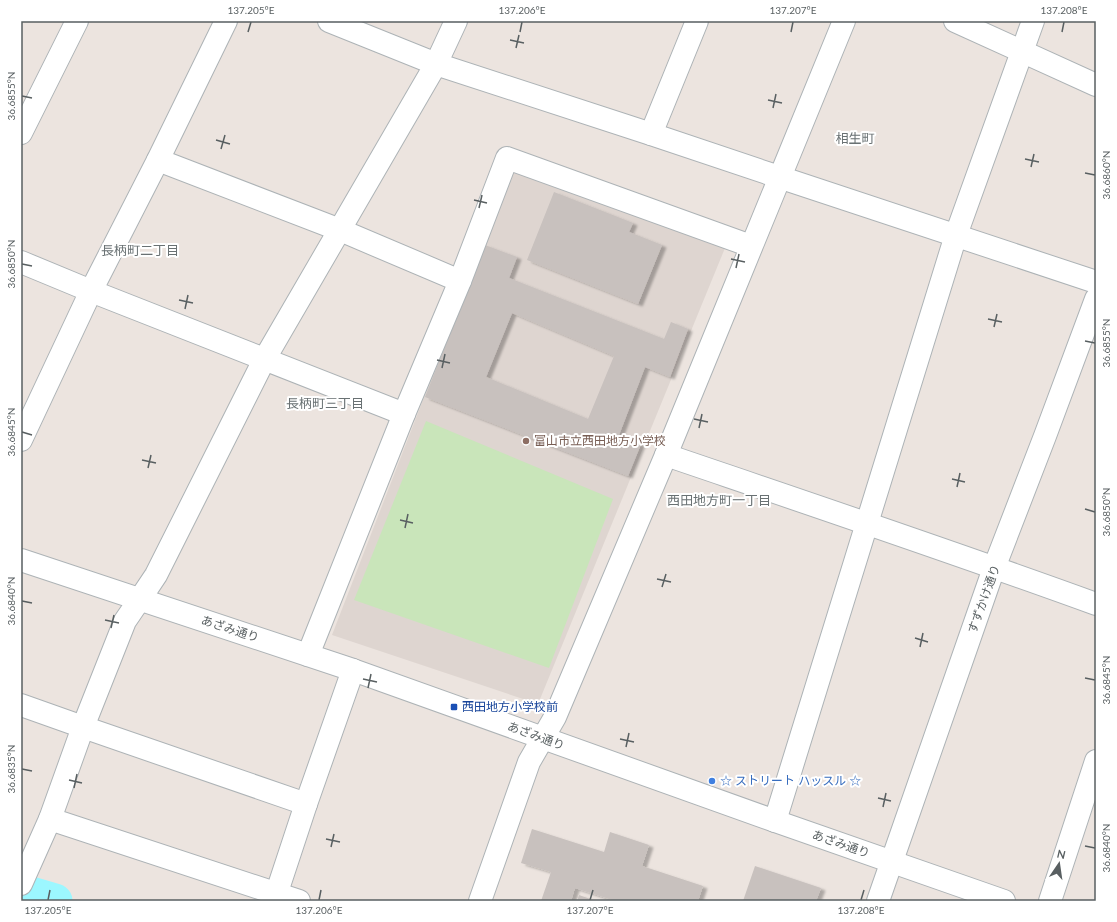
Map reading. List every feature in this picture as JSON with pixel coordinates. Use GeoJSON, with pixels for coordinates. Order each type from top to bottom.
{"type":"FeatureCollection","features":[{"type":"Feature","properties":{"kind":"street"},"geometry":{"type":"LineString","coordinates":[[21,133],[77,21]]}},
{"type":"Feature","properties":{"kind":"street"},"geometry":{"type":"LineString","coordinates":[[21,440],[91,291],[158,160],[226,21]]}},
{"type":"Feature","properties":{"kind":"street"},"geometry":{"type":"LineString","coordinates":[[329,21],[436,64],[1096,282]]}},
{"type":"Feature","properties":{"kind":"street"},"geometry":{"type":"LineString","coordinates":[[24,871],[50,819],[83,727],[125,621],[156,575],[264,360],[436,64],[456,21]]}},
{"type":"Feature","properties":{"kind":"street"},"geometry":{"type":"LineString","coordinates":[[651,134],[697,21]]}},
{"type":"Feature","properties":{"kind":"street"},"geometry":{"type":"LineString","coordinates":[[480,901],[529,762],[555,717],[666,455],[844,21]]}},
{"type":"Feature","properties":{"kind":"street"},"geometry":{"type":"LineString","coordinates":[[955,21],[1096,85]]}},
{"type":"Feature","properties":{"kind":"street"},"geometry":{"type":"LineString","coordinates":[[775,822],[956,235],[1032,21]]}},
{"type":"Feature","properties":{"kind":"street"},"geometry":{"type":"LineString","coordinates":[[308,655],[404,414],[460,281],[507,158],[751,246]]}},
{"type":"Feature","properties":{"kind":"street"},"geometry":{"type":"LineString","coordinates":[[158,160],[340,230],[460,281]]}},
{"type":"Feature","properties":{"kind":"street"},"geometry":{"type":"LineString","coordinates":[[21,262],[264,360],[404,414]]}},
{"type":"Feature","properties":{"kind":"street","name":"すずかけ通り"},"geometry":{"type":"LineString","coordinates":[[878,901],[994,568],[1096,299]]}},
{"type":"Feature","properties":{"kind":"street"},"geometry":{"type":"LineString","coordinates":[[666,455],[867,523],[1096,604]]}},
{"type":"Feature","properties":{"kind":"street","name":"あざみ通り"},"geometry":{"type":"LineString","coordinates":[[21,560],[353,670],[775,822],[892,861],[1004,901]]}},
{"type":"Feature","properties":{"kind":"street"},"geometry":{"type":"LineString","coordinates":[[275,897],[353,670]]}},
{"type":"Feature","properties":{"kind":"street"},"geometry":{"type":"LineString","coordinates":[[21,705],[306,804]]}},
{"type":"Feature","properties":{"kind":"street"},"geometry":{"type":"LineString","coordinates":[[1050,901],[1096,761]]}},
{"type":"Feature","properties":{"kind":"street"},"geometry":{"type":"LineString","coordinates":[[50,819],[275,897],[300,901]]}},
{"type":"Feature","properties":{"kind":"shaded area","name":"富山市立西田地方小学校"},"geometry":{"type":"Polygon","coordinates":[[[512,170],[725,248],[538,704],[332,635],[512,170]]]}},
{"type":"Feature","properties":{"kind":"green space"},"geometry":{"type":"Polygon","coordinates":[[[426,421],[613,499],[549,668],[354,600],[426,421]]]}},
{"type":"Feature","properties":{"kind":"building"},"geometry":{"type":"Polygon","coordinates":[[[554,192],[633,223],[629,232],[662,245],[638,304],[527,260],[554,192]]]}},
{"type":"Feature","properties":{"kind":"building"},"geometry":{"type":"Polygon","coordinates":[[[485,245],[517,257],[509,278],[664,339],[671,322],[688,329],[670,377],[645,367],[619,435],[641,444],[628,476],[425,397],[485,245]],[[512,313],[486,377],[588,419],[614,356],[512,313]]]}},
{"type":"Feature","properties":{"kind":"building"},"geometry":{"type":"Polygon","coordinates":[[[532,829],[604,852],[610,832],[649,845],[642,866],[703,886],[698,901],[616,901],[575,888],[571,901],[541,901],[551,872],[521,863],[532,829]]]}},
{"type":"Feature","properties":{"kind":"building"},"geometry":{"type":"Polygon","coordinates":[[[755,866],[821,888],[816,901],[743,901],[755,866]]]}},
{"type":"Feature","properties":{"kind":"building"},"geometry":{"type":"Polygon","coordinates":[[[579,895],[596,901],[577,901],[579,895]]]}},
{"type":"Feature","properties":{"kind":"waterway"},"geometry":{"type":"LineString","coordinates":[[21,891],[55,901]]}},
{"type":"Feature","properties":{"kind":"place","name":"富山市立西田地方小学校"},"geometry":{"type":"Point","coordinates":[526,441]}},
{"type":"Feature","properties":{"kind":"place","name":"西田地方小学校前"},"geometry":{"type":"Point","coordinates":[454,707]}},
{"type":"Feature","properties":{"kind":"place","name":"☆ ストリート ハッスル ☆"},"geometry":{"type":"Point","coordinates":[712,781]}},
{"type":"Feature","properties":{"kind":"district","name":"相生町"},"geometry":{"type":"Point","coordinates":[855,138]}},
{"type":"Feature","properties":{"kind":"district","name":"長柄町二丁目"},"geometry":{"type":"Point","coordinates":[140,250]}},
{"type":"Feature","properties":{"kind":"district","name":"長柄町三丁目"},"geometry":{"type":"Point","coordinates":[325,403]}},
{"type":"Feature","properties":{"kind":"district","name":"西田地方町一丁目"},"geometry":{"type":"Point","coordinates":[719,500]}}]}
